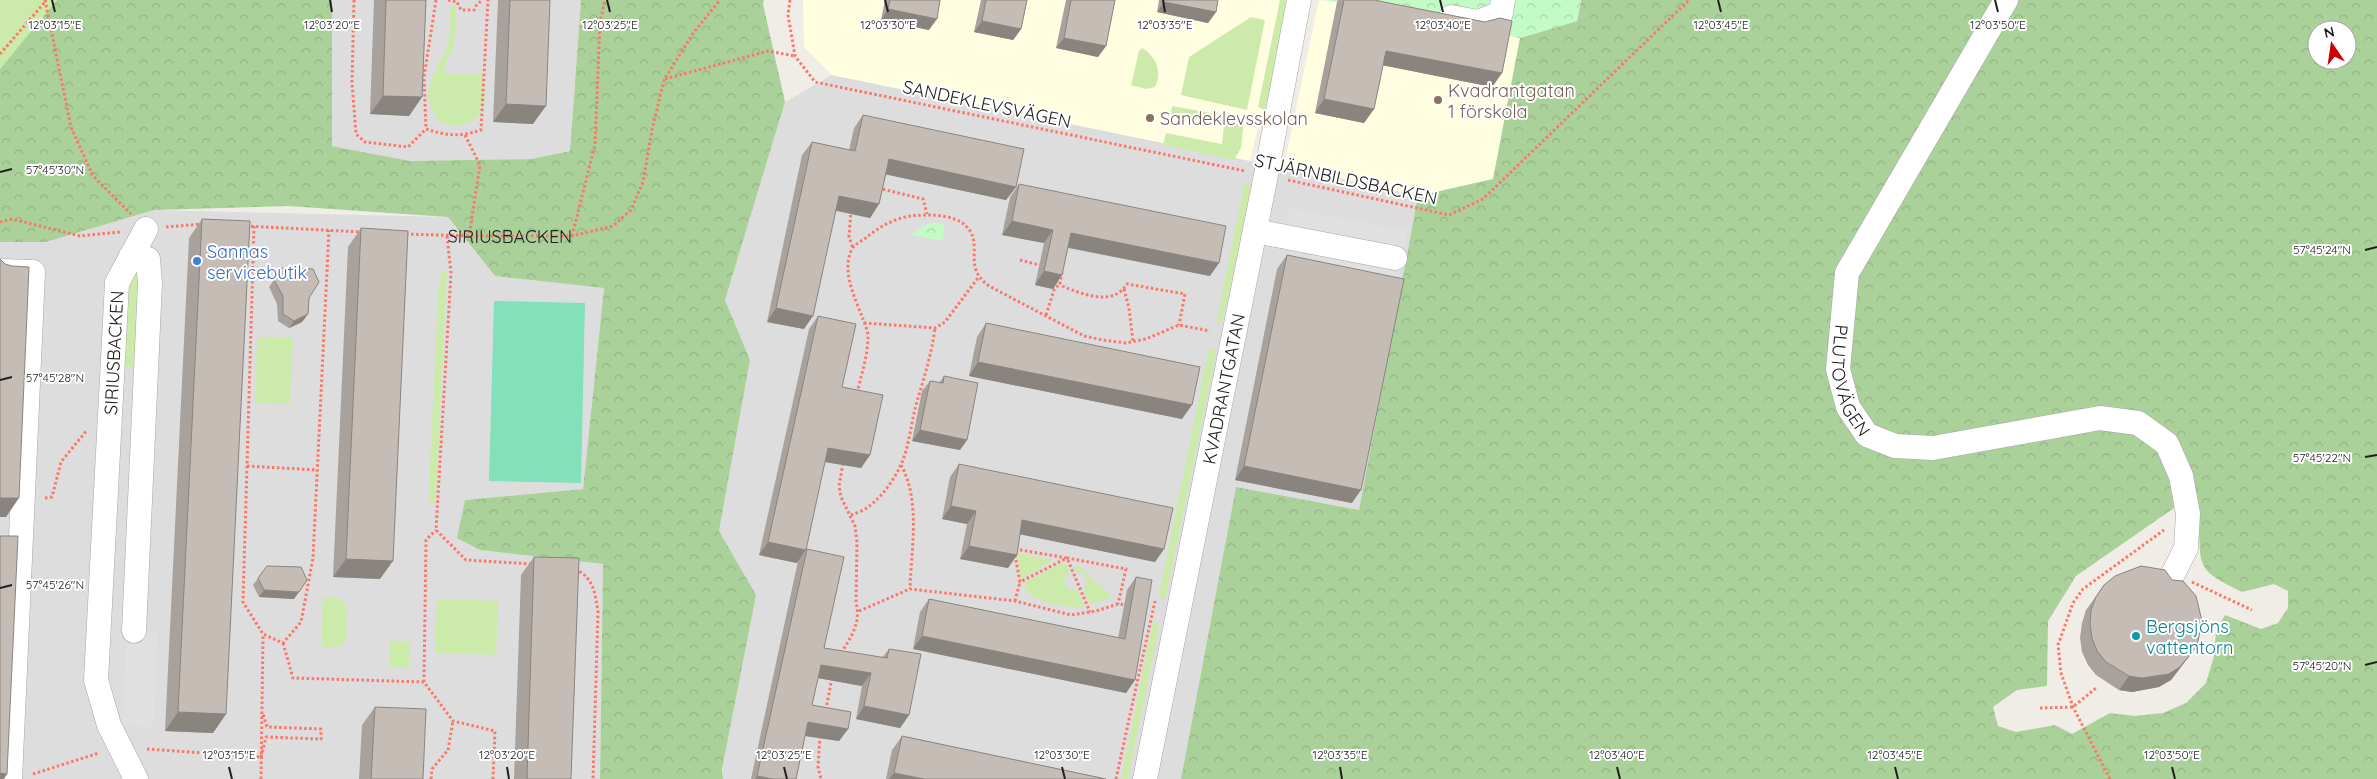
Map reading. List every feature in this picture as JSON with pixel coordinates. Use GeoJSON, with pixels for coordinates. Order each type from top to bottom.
{"type":"FeatureCollection","features":[{"type":"Feature","properties":{"kind":"street","name":"KVADRANTGATAN"},"geometry":{"type":"LineString","coordinates":[[1145,779],[1266,176],[1299,0]]}},
{"type":"Feature","properties":{"kind":"street"},"geometry":{"type":"LineString","coordinates":[[1431,13],[1478,22],[1501,13],[1504,0]]}},
{"type":"Feature","properties":{"kind":"street","name":"PLUTOVÄGEN"},"geometry":{"type":"LineString","coordinates":[[2006,0],[1847,273],[1838,368],[1848,407],[1867,435],[1895,446],[1933,448],[2100,418],[2138,423],[2167,444],[2181,476],[2188,514],[2186,548],[2171,578]]}},
{"type":"Feature","properties":{"kind":"street","name":"SIRIUSBACKEN"},"geometry":{"type":"LineString","coordinates":[[136,779],[121,736],[109,725],[96,680],[117,283],[146,228]]}},
{"type":"Feature","properties":{"kind":"street"},"geometry":{"type":"LineString","coordinates":[[1255,230],[1395,258]]}},
{"type":"Feature","properties":{"kind":"street"},"geometry":{"type":"LineString","coordinates":[[131,256],[148,259],[150,283],[134,631]]}},
{"type":"Feature","properties":{"kind":"street"},"geometry":{"type":"LineString","coordinates":[[0,271],[33,272],[23,502],[17,778]]}},
{"type":"Feature","properties":{"kind":"path"},"geometry":{"type":"LineString","coordinates":[[354,0],[352,82],[356,134],[365,142],[408,148],[426,129],[424,77],[434,24],[436,0]]}},
{"type":"Feature","properties":{"kind":"path"},"geometry":{"type":"LineString","coordinates":[[448,0],[457,2],[461,10],[474,10],[482,0]]}},
{"type":"Feature","properties":{"kind":"path"},"geometry":{"type":"LineString","coordinates":[[426,129],[446,136],[465,135],[481,130],[488,0]]}},
{"type":"Feature","properties":{"kind":"path"},"geometry":{"type":"LineString","coordinates":[[572,236],[595,145],[600,22],[605,0]]}},
{"type":"Feature","properties":{"kind":"path","name":"SIRIUSBACKEN"},"geometry":{"type":"LineString","coordinates":[[398,233],[448,236],[572,236],[613,226],[631,210],[643,182],[652,130],[664,80],[694,32],[720,0]]}},
{"type":"Feature","properties":{"kind":"path","name":"SANDEKLEVSVÄGEN"},"geometry":{"type":"LineString","coordinates":[[790,0],[788,15],[795,56],[815,82],[1242,170]]}},
{"type":"Feature","properties":{"kind":"path","name":"STJÄRNBILDSBACKEN"},"geometry":{"type":"LineString","coordinates":[[1242,170],[1449,215],[1458,212],[1483,199],[1689,0]]}},
{"type":"Feature","properties":{"kind":"path"},"geometry":{"type":"LineString","coordinates":[[0,54],[46,1]]}},
{"type":"Feature","properties":{"kind":"path"},"geometry":{"type":"LineString","coordinates":[[46,1],[70,127],[93,176],[146,228]]}},
{"type":"Feature","properties":{"kind":"path"},"geometry":{"type":"LineString","coordinates":[[664,80],[768,51],[795,56]]}},
{"type":"Feature","properties":{"kind":"path"},"geometry":{"type":"LineString","coordinates":[[465,135],[480,165],[469,236]]}},
{"type":"Feature","properties":{"kind":"path"},"geometry":{"type":"LineString","coordinates":[[874,187],[923,199],[926,214]]}},
{"type":"Feature","properties":{"kind":"path"},"geometry":{"type":"LineString","coordinates":[[851,209],[850,237],[853,248]]}},
{"type":"Feature","properties":{"kind":"path"},"geometry":{"type":"LineString","coordinates":[[856,400],[869,336],[849,280],[848,260],[853,248],[888,223],[908,216],[926,214],[948,217],[966,225],[973,238],[974,266],[978,278],[989,286],[1084,336],[1126,343],[1163,334],[1179,325],[1210,331]]}},
{"type":"Feature","properties":{"kind":"path"},"geometry":{"type":"LineString","coordinates":[[0,222],[12,219],[80,236],[146,228],[208,224]]}},
{"type":"Feature","properties":{"kind":"path"},"geometry":{"type":"LineString","coordinates":[[245,226],[368,232]]}},
{"type":"Feature","properties":{"kind":"path"},"geometry":{"type":"LineString","coordinates":[[254,226],[243,602],[263,634],[260,779]]}},
{"type":"Feature","properties":{"kind":"path"},"geometry":{"type":"LineString","coordinates":[[283,643],[301,622],[312,558],[329,230]]}},
{"type":"Feature","properties":{"kind":"path"},"geometry":{"type":"LineString","coordinates":[[448,236],[451,273],[436,530],[426,540],[424,682],[453,721],[495,731],[493,779]]}},
{"type":"Feature","properties":{"kind":"path"},"geometry":{"type":"LineString","coordinates":[[1020,260],[1046,267]]}},
{"type":"Feature","properties":{"kind":"path"},"geometry":{"type":"LineString","coordinates":[[1046,315],[1054,290],[1060,283],[1063,272],[1054,269]]}},
{"type":"Feature","properties":{"kind":"path"},"geometry":{"type":"LineString","coordinates":[[864,323],[935,328],[945,322],[978,278]]}},
{"type":"Feature","properties":{"kind":"path"},"geometry":{"type":"LineString","coordinates":[[1060,283],[1093,298],[1110,295],[1124,289],[1127,284],[1185,294],[1179,325]]}},
{"type":"Feature","properties":{"kind":"path"},"geometry":{"type":"LineString","coordinates":[[1124,289],[1129,308],[1133,342]]}},
{"type":"Feature","properties":{"kind":"path"},"geometry":{"type":"LineString","coordinates":[[850,515],[867,508],[875,501],[885,490],[901,465],[907,449],[918,398],[923,385],[935,328]]}},
{"type":"Feature","properties":{"kind":"path"},"geometry":{"type":"LineString","coordinates":[[23,502],[52,497],[62,462],[97,418],[110,412]]}},
{"type":"Feature","properties":{"kind":"path"},"geometry":{"type":"LineString","coordinates":[[838,658],[858,623],[859,611],[856,602],[858,542],[850,515],[841,497],[839,486],[844,458]]}},
{"type":"Feature","properties":{"kind":"path"},"geometry":{"type":"LineString","coordinates":[[901,465],[906,474],[913,524],[910,589]]}},
{"type":"Feature","properties":{"kind":"path"},"geometry":{"type":"LineString","coordinates":[[247,466],[317,470]]}},
{"type":"Feature","properties":{"kind":"path"},"geometry":{"type":"LineString","coordinates":[[2110,779],[2073,707],[2060,673],[2058,645],[2073,603],[2083,589],[2096,577],[2188,514]]}},
{"type":"Feature","properties":{"kind":"path"},"geometry":{"type":"LineString","coordinates":[[436,530],[466,560],[535,564]]}},
{"type":"Feature","properties":{"kind":"path"},"geometry":{"type":"LineString","coordinates":[[1015,601],[1020,582],[1015,556],[1010,548],[1126,569],[1118,604]]}},
{"type":"Feature","properties":{"kind":"path"},"geometry":{"type":"LineString","coordinates":[[1020,582],[1067,558]]}},
{"type":"Feature","properties":{"kind":"path"},"geometry":{"type":"LineString","coordinates":[[1067,558],[1090,612]]}},
{"type":"Feature","properties":{"kind":"path"},"geometry":{"type":"LineString","coordinates":[[567,567],[586,574],[595,590],[598,612],[592,779]]}},
{"type":"Feature","properties":{"kind":"path"},"geometry":{"type":"LineString","coordinates":[[2171,578],[2252,610]]}},
{"type":"Feature","properties":{"kind":"path"},"geometry":{"type":"LineString","coordinates":[[859,611],[910,589],[1015,601],[1071,615],[1118,604],[1129,605]]}},
{"type":"Feature","properties":{"kind":"path"},"geometry":{"type":"LineString","coordinates":[[1146,607],[1154,608]]}},
{"type":"Feature","properties":{"kind":"path"},"geometry":{"type":"LineString","coordinates":[[263,634],[283,643],[293,678],[424,682]]}},
{"type":"Feature","properties":{"kind":"path"},"geometry":{"type":"LineString","coordinates":[[824,717],[834,672]]}},
{"type":"Feature","properties":{"kind":"path"},"geometry":{"type":"LineString","coordinates":[[2040,708],[2073,707],[2096,688]]}},
{"type":"Feature","properties":{"kind":"path"},"geometry":{"type":"LineString","coordinates":[[261,757],[266,737],[321,738],[322,730],[267,727],[262,714]]}},
{"type":"Feature","properties":{"kind":"path"},"geometry":{"type":"LineString","coordinates":[[431,779],[432,769],[448,750],[453,721]]}},
{"type":"Feature","properties":{"kind":"path"},"geometry":{"type":"LineString","coordinates":[[821,735],[818,767],[821,779]]}},
{"type":"Feature","properties":{"kind":"path"},"geometry":{"type":"LineString","coordinates":[[17,778],[121,736],[261,757]]}},
{"type":"Feature","properties":{"kind":"shaded area"},"geometry":{"type":"Polygon","coordinates":[[[332,0],[581,0],[570,151],[531,159],[410,161],[332,146],[332,0]]]}},
{"type":"Feature","properties":{"kind":"shaded area","name":"Sandeklevsskolan"},"geometry":{"type":"Polygon","coordinates":[[[803,0],[1288,0],[1250,161],[832,75],[804,47],[803,0]]]}},
{"type":"Feature","properties":{"kind":"shaded area","name":"Kvadrantgatan 1 förskola"},"geometry":{"type":"Polygon","coordinates":[[[1319,0],[1337,2],[1315,113],[1364,122],[1376,64],[1503,34],[1520,38],[1493,179],[1418,196],[1284,166],[1319,0]]]}},
{"type":"Feature","properties":{"kind":"shaded area"},"geometry":{"type":"Polygon","coordinates":[[[832,75],[1250,161],[1284,166],[1418,196],[1359,510],[1236,487],[1181,779],[723,779],[719,531],[750,360],[725,300],[785,102],[832,75]]]}},
{"type":"Feature","properties":{"kind":"shaded area"},"geometry":{"type":"Polygon","coordinates":[[[1290,208],[1407,231],[1395,290],[1308,273],[1317,231],[1287,225],[1290,208]]]}},
{"type":"Feature","properties":{"kind":"shaded area"},"geometry":{"type":"Polygon","coordinates":[[[154,210],[448,217],[495,276],[604,288],[583,489],[465,500],[480,550],[603,564],[600,779],[0,779],[0,242],[46,242],[154,210]]]}},
{"type":"Feature","properties":{"kind":"shaded area"},"geometry":{"type":"Polygon","coordinates":[[[128,631],[158,632],[153,727],[122,725],[128,631]]]}},
{"type":"Feature","properties":{"kind":"green space"},"geometry":{"type":"Polygon","coordinates":[[[0,0],[57,0],[57,2],[0,69],[0,0]]]}},
{"type":"Feature","properties":{"kind":"green space"},"geometry":{"type":"Polygon","coordinates":[[[57,0],[332,0],[332,146],[410,161],[531,159],[570,151],[581,0],[764,0],[763,4],[785,102],[725,300],[750,360],[719,531],[756,595],[722,769],[723,779],[600,779],[603,564],[480,550],[457,538],[465,500],[583,489],[604,288],[495,276],[448,217],[288,206],[154,210],[46,242],[0,242],[0,69],[57,0]]]}},
{"type":"Feature","properties":{"kind":"green space"},"geometry":{"type":"Polygon","coordinates":[[[1280,0],[1290,0],[1265,110],[1258,107],[1280,0]]]}},
{"type":"Feature","properties":{"kind":"green space"},"geometry":{"type":"Polygon","coordinates":[[[1326,0],[1581,0],[1577,21],[1520,38],[1326,0]]]}},
{"type":"Feature","properties":{"kind":"green space"},"geometry":{"type":"Polygon","coordinates":[[[1581,0],[2377,0],[2377,779],[1181,779],[1236,487],[1359,510],[1418,196],[1493,179],[1520,38],[1577,21],[1581,0]],[[2177,506],[2076,576],[2048,621],[2047,686],[2017,690],[1993,707],[1998,726],[2016,732],[2055,725],[2072,734],[2110,713],[2135,716],[2163,713],[2186,703],[2206,683],[2214,656],[2216,631],[2225,615],[2261,629],[2278,623],[2288,608],[2288,591],[2274,584],[2242,592],[2209,573],[2201,559],[2199,522],[2177,506]]]}},
{"type":"Feature","properties":{"kind":"green space"},"geometry":{"type":"Polygon","coordinates":[[[456,6],[456,34],[452,51],[445,65],[444,74],[484,74],[485,99],[479,116],[468,123],[455,126],[440,121],[429,102],[428,94],[432,78],[448,41],[450,27],[449,7],[456,6]]]}},
{"type":"Feature","properties":{"kind":"green space"},"geometry":{"type":"Polygon","coordinates":[[[1251,17],[1265,20],[1247,110],[1181,95],[1189,57],[1251,17]]]}},
{"type":"Feature","properties":{"kind":"green space"},"geometry":{"type":"Polygon","coordinates":[[[1142,48],[1151,55],[1158,70],[1155,87],[1146,89],[1131,85],[1139,51],[1142,48]]]}},
{"type":"Feature","properties":{"kind":"green space"},"geometry":{"type":"Polygon","coordinates":[[[1172,106],[1244,119],[1241,148],[1234,160],[1163,145],[1166,133],[1222,144],[1224,125],[1171,114],[1172,106]]]}},
{"type":"Feature","properties":{"kind":"green space"},"geometry":{"type":"Polygon","coordinates":[[[1244,185],[1250,186],[1251,192],[1225,311],[1221,322],[1216,324],[1244,185]]]}},
{"type":"Feature","properties":{"kind":"green space"},"geometry":{"type":"Polygon","coordinates":[[[944,224],[943,241],[911,235],[924,225],[944,224]]]}},
{"type":"Feature","properties":{"kind":"green space"},"geometry":{"type":"Polygon","coordinates":[[[138,260],[141,368],[120,366],[123,297],[138,260]]]}},
{"type":"Feature","properties":{"kind":"green space"},"geometry":{"type":"Polygon","coordinates":[[[445,270],[447,273],[436,500],[432,503],[429,499],[429,485],[439,279],[441,273],[445,270]]]}},
{"type":"Feature","properties":{"kind":"green space"},"geometry":{"type":"Polygon","coordinates":[[[494,301],[585,303],[581,483],[489,481],[494,301]]]}},
{"type":"Feature","properties":{"kind":"green space"},"geometry":{"type":"Polygon","coordinates":[[[257,337],[293,338],[290,404],[255,403],[257,337]]]}},
{"type":"Feature","properties":{"kind":"green space"},"geometry":{"type":"Polygon","coordinates":[[[1213,348],[1216,350],[1216,354],[1166,596],[1164,600],[1161,600],[1159,594],[1208,352],[1213,348]]]}},
{"type":"Feature","properties":{"kind":"green space"},"geometry":{"type":"Polygon","coordinates":[[[1017,553],[1053,560],[1021,580],[1017,553]]]}},
{"type":"Feature","properties":{"kind":"green space"},"geometry":{"type":"Polygon","coordinates":[[[1061,563],[1066,564],[1070,573],[1064,578],[1068,590],[1078,590],[1084,606],[1068,607],[1048,603],[1031,595],[1026,589],[1025,582],[1061,563]]]}},
{"type":"Feature","properties":{"kind":"green space"},"geometry":{"type":"Polygon","coordinates":[[[1076,564],[1111,595],[1110,597],[1091,605],[1083,589],[1087,585],[1084,575],[1076,572],[1074,565],[1076,564]]]}},
{"type":"Feature","properties":{"kind":"green space"},"geometry":{"type":"Polygon","coordinates":[[[323,597],[339,598],[347,607],[346,642],[336,648],[321,648],[323,597]]]}},
{"type":"Feature","properties":{"kind":"green space"},"geometry":{"type":"Polygon","coordinates":[[[437,599],[498,601],[496,655],[435,653],[437,599]]]}},
{"type":"Feature","properties":{"kind":"green space"},"geometry":{"type":"Polygon","coordinates":[[[1153,621],[1158,622],[1159,628],[1128,779],[1121,779],[1153,621]]]}},
{"type":"Feature","properties":{"kind":"green space"},"geometry":{"type":"Polygon","coordinates":[[[390,641],[410,642],[409,668],[389,667],[390,641]]]}},
{"type":"Feature","properties":{"kind":"building"},"geometry":{"type":"Polygon","coordinates":[[[386,0],[426,0],[422,97],[383,96],[386,0]]]}},
{"type":"Feature","properties":{"kind":"building"},"geometry":{"type":"Polygon","coordinates":[[[510,0],[550,0],[546,106],[506,104],[510,0]]]}},
{"type":"Feature","properties":{"kind":"building"},"geometry":{"type":"Polygon","coordinates":[[[890,0],[940,0],[937,19],[888,9],[890,0]]]}},
{"type":"Feature","properties":{"kind":"building"},"geometry":{"type":"Polygon","coordinates":[[[986,0],[1027,0],[1021,29],[982,21],[986,0]]]}},
{"type":"Feature","properties":{"kind":"building"},"geometry":{"type":"Polygon","coordinates":[[[1071,0],[1115,0],[1106,46],[1064,38],[1071,0]]]}},
{"type":"Feature","properties":{"kind":"building"},"geometry":{"type":"Polygon","coordinates":[[[1164,0],[1218,0],[1216,12],[1164,2],[1164,0]]]}},
{"type":"Feature","properties":{"kind":"building"},"geometry":{"type":"Polygon","coordinates":[[[1344,0],[1374,0],[1485,22],[1500,18],[1512,21],[1502,73],[1386,51],[1374,109],[1324,99],[1344,0]]]}},
{"type":"Feature","properties":{"kind":"building"},"geometry":{"type":"Polygon","coordinates":[[[863,115],[1024,149],[1016,187],[889,159],[879,204],[839,196],[813,316],[776,308],[812,142],[855,151],[863,115]]]}},
{"type":"Feature","properties":{"kind":"building"},"geometry":{"type":"Polygon","coordinates":[[[1019,184],[1226,226],[1219,263],[1071,233],[1062,275],[1044,271],[1053,230],[1012,221],[1019,184]]]}},
{"type":"Feature","properties":{"kind":"building"},"geometry":{"type":"Polygon","coordinates":[[[202,219],[250,221],[226,714],[178,712],[202,219]]]}},
{"type":"Feature","properties":{"kind":"building"},"geometry":{"type":"Polygon","coordinates":[[[361,228],[408,231],[393,561],[346,559],[361,228]]]}},
{"type":"Feature","properties":{"kind":"building"},"geometry":{"type":"Polygon","coordinates":[[[1287,255],[1404,279],[1361,490],[1244,466],[1287,255]]]}},
{"type":"Feature","properties":{"kind":"building"},"geometry":{"type":"Polygon","coordinates":[[[0,259],[5,264],[12,266],[29,267],[19,498],[0,498],[0,259]]]}},
{"type":"Feature","properties":{"kind":"building"},"geometry":{"type":"Polygon","coordinates":[[[282,268],[313,269],[319,282],[309,298],[308,314],[294,321],[283,314],[283,296],[274,280],[282,268]]]}},
{"type":"Feature","properties":{"kind":"building"},"geometry":{"type":"Polygon","coordinates":[[[818,316],[856,324],[842,387],[883,395],[870,455],[828,448],[806,550],[768,542],[818,316]]]}},
{"type":"Feature","properties":{"kind":"building"},"geometry":{"type":"Polygon","coordinates":[[[986,323],[1200,367],[1192,405],[978,362],[986,323]]]}},
{"type":"Feature","properties":{"kind":"building"},"geometry":{"type":"Polygon","coordinates":[[[944,376],[978,383],[967,440],[920,430],[930,381],[943,383],[944,376]]]}},
{"type":"Feature","properties":{"kind":"building"},"geometry":{"type":"Polygon","coordinates":[[[959,464],[1173,508],[1164,549],[1022,520],[1017,555],[969,546],[976,511],[951,506],[959,464]]]}},
{"type":"Feature","properties":{"kind":"building"},"geometry":{"type":"Polygon","coordinates":[[[0,536],[18,536],[7,774],[0,773],[0,536]]]}},
{"type":"Feature","properties":{"kind":"building"},"geometry":{"type":"Polygon","coordinates":[[[807,549],[844,557],[824,648],[887,658],[889,649],[921,654],[909,715],[864,706],[871,673],[821,665],[812,705],[851,712],[848,729],[808,722],[796,779],[773,779],[757,776],[807,549]]]}},
{"type":"Feature","properties":{"kind":"building"},"geometry":{"type":"Polygon","coordinates":[[[534,557],[579,558],[571,779],[527,779],[534,557]]]}},
{"type":"Feature","properties":{"kind":"building"},"geometry":{"type":"Polygon","coordinates":[[[267,566],[301,567],[307,580],[299,592],[264,590],[258,578],[267,566]]]}},
{"type":"Feature","properties":{"kind":"building","name":"Bergsjöns vattentorn"},"geometry":{"type":"Polygon","coordinates":[[[2141,566],[2165,570],[2172,580],[2183,581],[2196,596],[2202,621],[2197,646],[2180,667],[2169,674],[2142,678],[2129,676],[2106,662],[2097,651],[2092,638],[2090,624],[2091,610],[2096,597],[2104,585],[2115,576],[2141,566]]]}},
{"type":"Feature","properties":{"kind":"building"},"geometry":{"type":"Polygon","coordinates":[[[1136,577],[1152,580],[1135,680],[922,636],[929,599],[1125,639],[1136,577]]]}},
{"type":"Feature","properties":{"kind":"building"},"geometry":{"type":"Polygon","coordinates":[[[375,707],[426,709],[423,779],[371,779],[375,707]]]}},
{"type":"Feature","properties":{"kind":"building"},"geometry":{"type":"Polygon","coordinates":[[[902,736],[1106,779],[924,779],[894,773],[902,736]]]}},
{"type":"Feature","properties":{"kind":"place","name":"Kvadrantgatan 1 förskola"},"geometry":{"type":"Point","coordinates":[1438,100]}},
{"type":"Feature","properties":{"kind":"place","name":"Sandeklevsskolan"},"geometry":{"type":"Point","coordinates":[1150,118]}},
{"type":"Feature","properties":{"kind":"place","name":"Sannas servicebutik"},"geometry":{"type":"Point","coordinates":[197,261]}},
{"type":"Feature","properties":{"kind":"place","name":"Bergsjöns vattentorn"},"geometry":{"type":"Point","coordinates":[2136,636]}}]}
